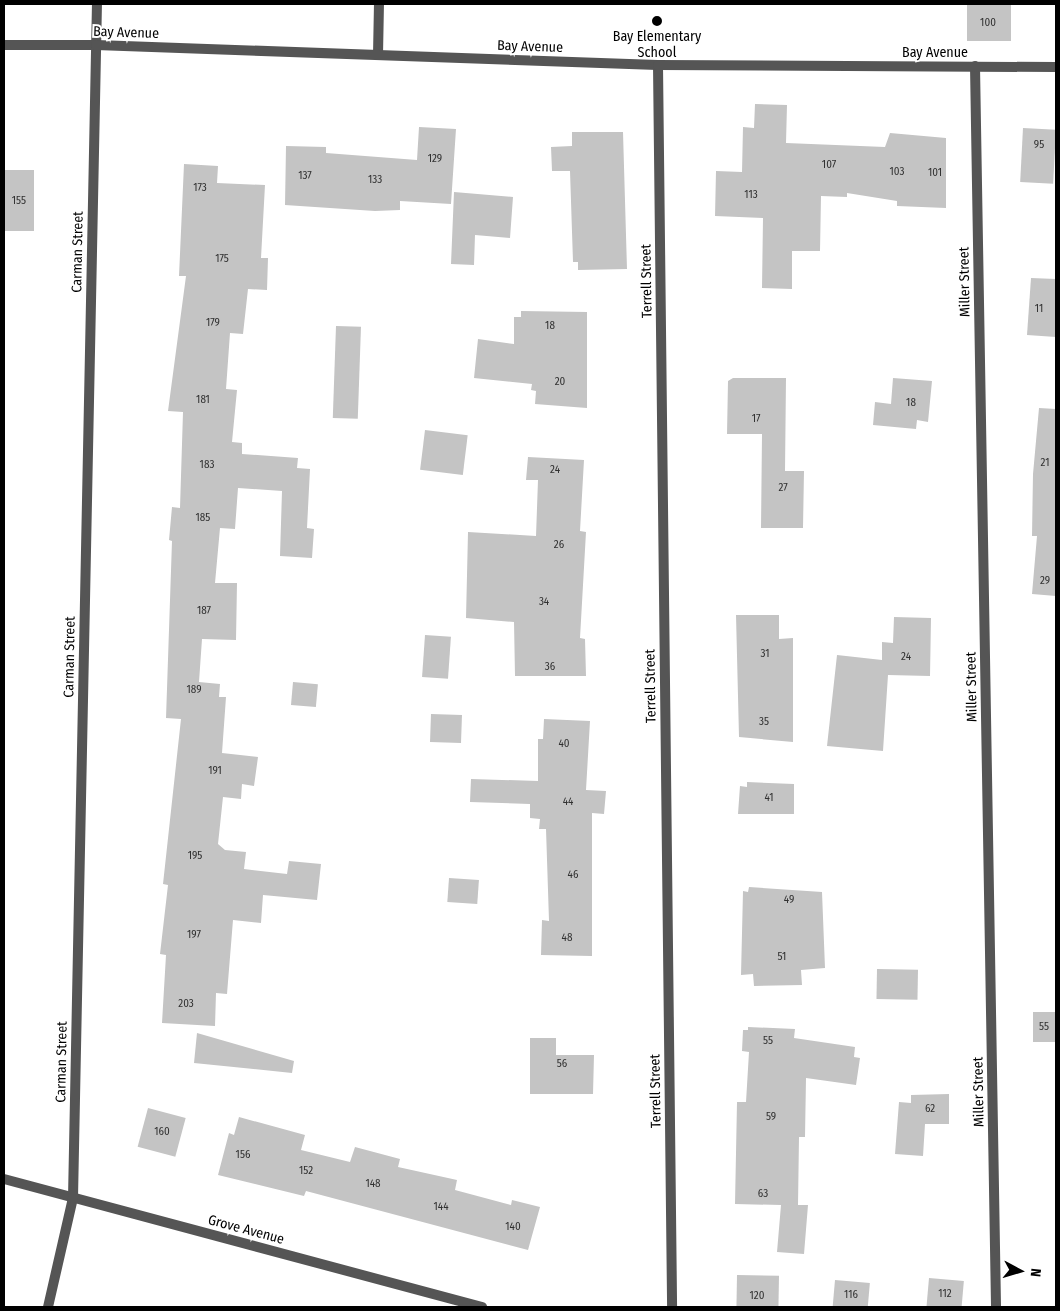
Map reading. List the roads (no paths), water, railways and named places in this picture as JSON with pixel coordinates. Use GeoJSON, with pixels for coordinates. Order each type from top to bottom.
{"type":"FeatureCollection","features":[{"type":"Feature","properties":{"kind":"street","name":"Carman Street"},"geometry":{"type":"LineString","coordinates":[[48,1307],[73,1198],[97,4]]}},
{"type":"Feature","properties":{"kind":"street"},"geometry":{"type":"LineString","coordinates":[[378,55],[379,4]]}},
{"type":"Feature","properties":{"kind":"street","name":"Bay Avenue"},"geometry":{"type":"LineString","coordinates":[[4,45],[96,46],[658,65],[1056,67]]}},
{"type":"Feature","properties":{"kind":"street","name":"Terrell Street"},"geometry":{"type":"LineString","coordinates":[[658,65],[672,1307]]}},
{"type":"Feature","properties":{"kind":"street","name":"Miller Street"},"geometry":{"type":"LineString","coordinates":[[976,66],[996,1307]]}},
{"type":"Feature","properties":{"kind":"street","name":"Grove Avenue"},"geometry":{"type":"LineString","coordinates":[[4,1179],[482,1307]]}},
{"type":"Feature","properties":{"kind":"place","name":"Bay Elementary School"},"geometry":{"type":"Point","coordinates":[657,21]}}]}
